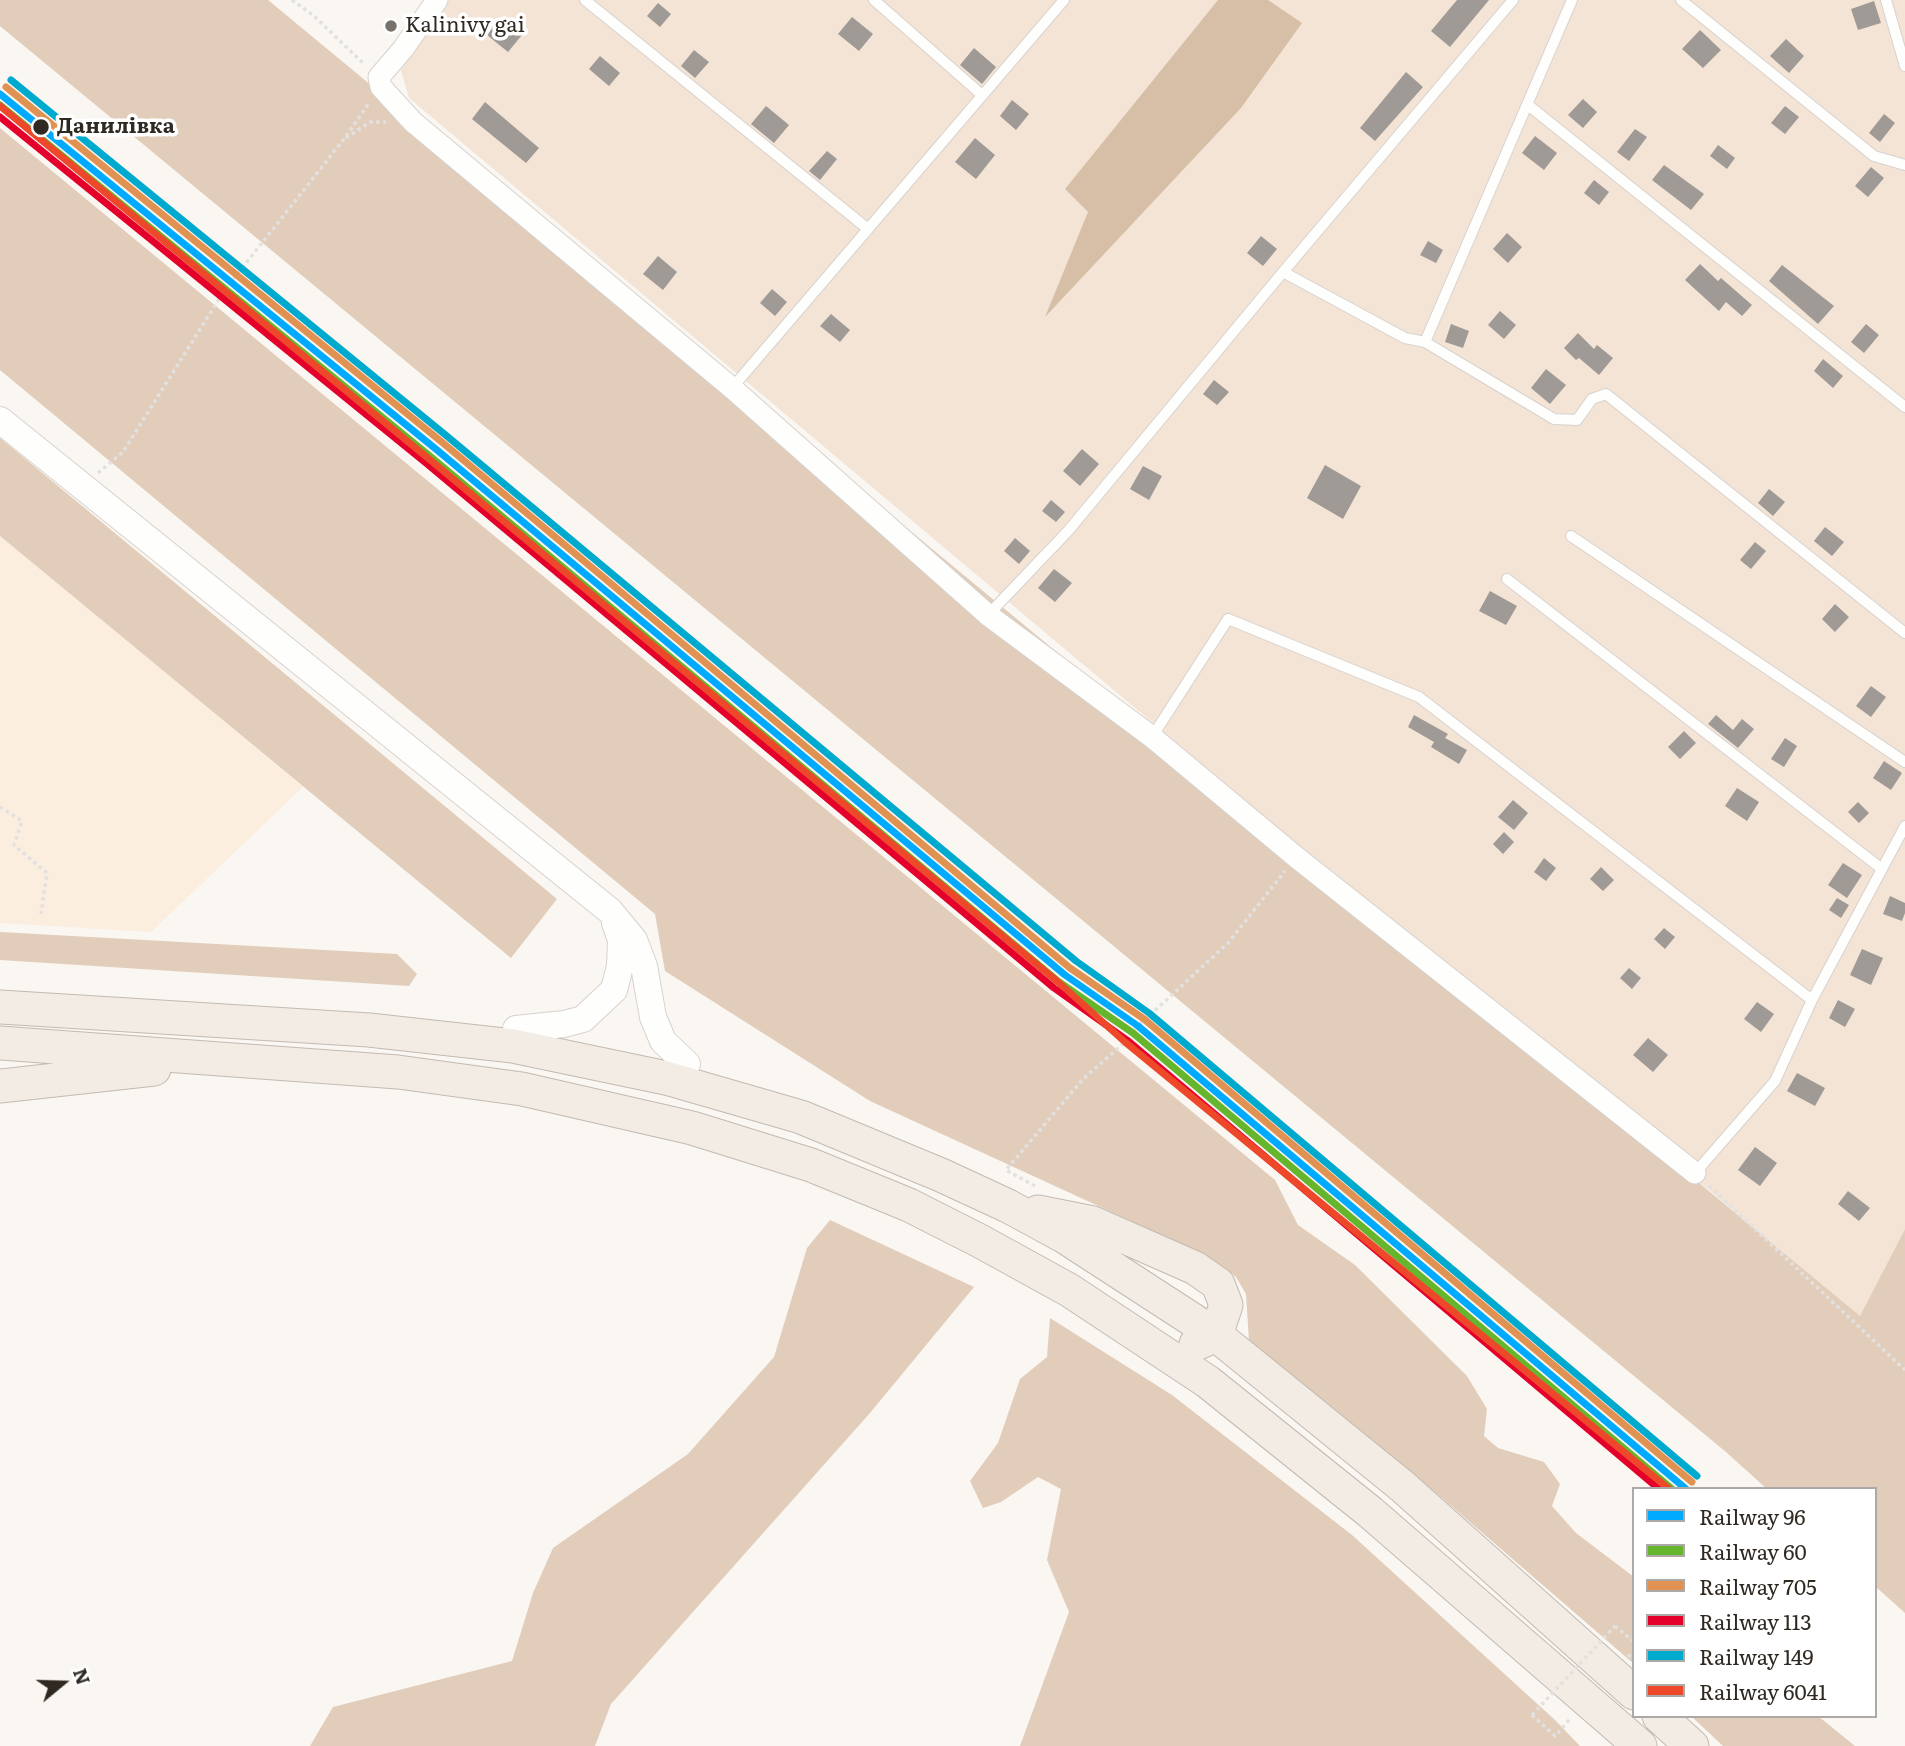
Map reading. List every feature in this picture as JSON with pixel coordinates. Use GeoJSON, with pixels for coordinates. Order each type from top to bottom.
{"type":"FeatureCollection","features":[{"type":"Feature","properties":{"kind":"highway"},"geometry":{"type":"LineString","coordinates":[[0,1007],[369,1030],[513,1046],[666,1078],[801,1117],[941,1175],[1008,1206],[1065,1237],[1216,1335],[1402,1486],[1632,1691]]}},
{"type":"Feature","properties":{"kind":"highway"},"geometry":{"type":"LineString","coordinates":[[369,1030],[452,1021],[516,1029],[687,1064],[751,1085],[801,1117]]}},
{"type":"Feature","properties":{"kind":"highway"},"geometry":{"type":"LineString","coordinates":[[0,1043],[398,1072],[522,1089],[692,1128],[811,1165],[909,1205],[1069,1290],[1182,1343],[1198,1344],[1216,1335],[1226,1305],[1218,1284],[1195,1268],[1093,1223],[1008,1206]]}},
{"type":"Feature","properties":{"kind":"highway"},"geometry":{"type":"LineString","coordinates":[[0,1086],[227,1059]]}},
{"type":"Feature","properties":{"kind":"highway"},"geometry":{"type":"LineString","coordinates":[[1069,1290],[1208,1382],[1370,1512],[1640,1746]]}},
{"type":"Feature","properties":{"kind":"highway"},"geometry":{"type":"LineString","coordinates":[[1661,1718],[1692,1746]]}},
{"type":"Feature","properties":{"kind":"street"},"geometry":{"type":"LineString","coordinates":[[437,0],[380,82],[413,122],[732,388],[988,615],[1152,737],[1296,857],[1695,1173]]}},
{"type":"Feature","properties":{"kind":"street"},"geometry":{"type":"LineString","coordinates":[[0,420],[610,911],[634,940],[644,967],[653,1017],[663,1041],[687,1064]]}},
{"type":"Feature","properties":{"kind":"street"},"geometry":{"type":"LineString","coordinates":[[516,1029],[564,1024],[583,1019],[614,990],[620,966],[621,940],[610,911]]}},
{"type":"Feature","properties":{"kind":"lane"},"geometry":{"type":"LineString","coordinates":[[585,0],[868,229]]}},
{"type":"Feature","properties":{"kind":"lane"},"geometry":{"type":"LineString","coordinates":[[874,0],[982,95]]}},
{"type":"Feature","properties":{"kind":"lane"},"geometry":{"type":"LineString","coordinates":[[732,388],[1064,0]]}},
{"type":"Feature","properties":{"kind":"lane"},"geometry":{"type":"LineString","coordinates":[[988,615],[1068,531],[1513,0]]}},
{"type":"Feature","properties":{"kind":"lane"},"geometry":{"type":"LineString","coordinates":[[1424,342],[1572,0]]}},
{"type":"Feature","properties":{"kind":"lane"},"geometry":{"type":"LineString","coordinates":[[1681,0],[1874,156],[1905,165]]}},
{"type":"Feature","properties":{"kind":"lane"},"geometry":{"type":"LineString","coordinates":[[1886,0],[1905,66]]}},
{"type":"Feature","properties":{"kind":"lane"},"geometry":{"type":"LineString","coordinates":[[1528,105],[1905,407]]}},
{"type":"Feature","properties":{"kind":"lane"},"geometry":{"type":"LineString","coordinates":[[1283,272],[1405,338],[1424,342],[1554,419],[1577,420],[1592,399],[1606,394],[1905,633]]}},
{"type":"Feature","properties":{"kind":"lane"},"geometry":{"type":"LineString","coordinates":[[1572,536],[1905,762]]}},
{"type":"Feature","properties":{"kind":"lane"},"geometry":{"type":"LineString","coordinates":[[1507,579],[1882,869]]}},
{"type":"Feature","properties":{"kind":"lane"},"geometry":{"type":"LineString","coordinates":[[1152,737],[1228,619],[1419,697],[1812,1000]]}},
{"type":"Feature","properties":{"kind":"lane"},"geometry":{"type":"LineString","coordinates":[[1695,1173],[1775,1081],[1812,1000],[1905,826]]}},
{"type":"Feature","properties":{"kind":"path"},"geometry":{"type":"LineString","coordinates":[[83,486],[123,453],[224,290],[344,139],[380,82],[314,16],[292,0]]}},
{"type":"Feature","properties":{"kind":"path"},"geometry":{"type":"LineString","coordinates":[[344,139],[370,122],[413,122]]}},
{"type":"Feature","properties":{"kind":"path"},"geometry":{"type":"LineString","coordinates":[[0,807],[22,821],[14,845],[47,873],[41,915]]}},
{"type":"Feature","properties":{"kind":"path"},"geometry":{"type":"LineString","coordinates":[[1042,1190],[1006,1170],[1083,1079],[1228,943],[1296,857]]}},
{"type":"Feature","properties":{"kind":"path"},"geometry":{"type":"LineString","coordinates":[[1695,1173],[1905,1370]]}},
{"type":"Feature","properties":{"kind":"path"},"geometry":{"type":"LineString","coordinates":[[1555,1736],[1532,1715],[1615,1626],[1632,1640]]}},
{"type":"Feature","properties":{"kind":"path"},"geometry":{"type":"LineString","coordinates":[[1599,1627],[1609,1636]]}},
{"type":"Feature","properties":{"kind":"shaded area"},"geometry":{"type":"Polygon","coordinates":[[[0,0],[268,0],[1860,1316],[1905,1229],[1905,1613],[1877,1588],[1877,1487],[1765,1487],[1726,1452],[0,26],[0,0]]]}},
{"type":"Feature","properties":{"kind":"shaded area"},"geometry":{"type":"Polygon","coordinates":[[[443,0],[1905,0],[1905,1229],[1860,1317],[409,98],[399,64],[443,0]]]}},
{"type":"Feature","properties":{"kind":"shaded area"},"geometry":{"type":"Polygon","coordinates":[[[1218,0],[1268,0],[1302,23],[1241,108],[1045,317],[1088,212],[1065,189],[1218,0]]]}},
{"type":"Feature","properties":{"kind":"shaded area"},"geometry":{"type":"Polygon","coordinates":[[[0,128],[1275,1180],[1298,1225],[1355,1265],[1467,1376],[1487,1409],[1484,1436],[1498,1448],[1544,1462],[1560,1484],[1552,1506],[1576,1533],[1632,1575],[1632,1662],[1442,1498],[1249,1341],[1246,1294],[1236,1277],[1205,1255],[870,1101],[665,971],[655,914],[0,370],[0,128]]]}},
{"type":"Feature","properties":{"kind":"shaded area"},"geometry":{"type":"Polygon","coordinates":[[[0,438],[557,899],[511,958],[0,536],[0,438]]]}},
{"type":"Feature","properties":{"kind":"shaded area"},"geometry":{"type":"Polygon","coordinates":[[[0,536],[303,787],[151,932],[0,923],[0,536]]]}},
{"type":"Feature","properties":{"kind":"shaded area"},"geometry":{"type":"Polygon","coordinates":[[[0,932],[397,954],[417,974],[409,986],[0,960],[0,932]]]}},
{"type":"Feature","properties":{"kind":"shaded area"},"geometry":{"type":"Polygon","coordinates":[[[830,1220],[974,1287],[870,1413],[611,1704],[595,1746],[310,1746],[333,1707],[512,1661],[533,1593],[553,1548],[688,1454],[774,1357],[807,1248],[830,1220]]]}},
{"type":"Feature","properties":{"kind":"shaded area"},"geometry":{"type":"Polygon","coordinates":[[[1050,1318],[1172,1395],[1352,1535],[1555,1720],[1580,1746],[1020,1746],[1069,1612],[1047,1560],[1061,1489],[1038,1477],[1001,1502],[983,1508],[970,1481],[998,1443],[1020,1379],[1047,1357],[1050,1318]]]}},
{"type":"Feature","properties":{"kind":"shaded area"},"geometry":{"type":"Polygon","coordinates":[[[1693,1718],[1820,1718],[1855,1746],[1723,1746],[1693,1718]]]}},
{"type":"Feature","properties":{"kind":"building"},"geometry":{"type":"Polygon","coordinates":[[[1457,0],[1489,0],[1450,47],[1431,31],[1457,0]]]}},
{"type":"Feature","properties":{"kind":"building"},"geometry":{"type":"Polygon","coordinates":[[[1874,1],[1881,23],[1858,30],[1851,9],[1874,1]]]}},
{"type":"Feature","properties":{"kind":"building"},"geometry":{"type":"Polygon","coordinates":[[[658,3],[671,14],[660,27],[647,16],[658,3]]]}},
{"type":"Feature","properties":{"kind":"building"},"geometry":{"type":"Polygon","coordinates":[[[852,17],[873,34],[859,51],[838,34],[852,17]]]}},
{"type":"Feature","properties":{"kind":"building"},"geometry":{"type":"Polygon","coordinates":[[[501,18],[522,35],[508,52],[487,35],[501,18]]]}},
{"type":"Feature","properties":{"kind":"building"},"geometry":{"type":"Polygon","coordinates":[[[1700,30],[1721,50],[1703,68],[1682,49],[1700,30]]]}},
{"type":"Feature","properties":{"kind":"building"},"geometry":{"type":"Polygon","coordinates":[[[1786,39],[1804,56],[1789,73],[1770,56],[1786,39]]]}},
{"type":"Feature","properties":{"kind":"building"},"geometry":{"type":"Polygon","coordinates":[[[974,48],[996,67],[982,84],[960,65],[974,48]]]}},
{"type":"Feature","properties":{"kind":"building"},"geometry":{"type":"Polygon","coordinates":[[[694,50],[709,62],[695,78],[681,66],[694,50]]]}},
{"type":"Feature","properties":{"kind":"building"},"geometry":{"type":"Polygon","coordinates":[[[600,56],[620,73],[609,86],[589,69],[600,56]]]}},
{"type":"Feature","properties":{"kind":"building"},"geometry":{"type":"Polygon","coordinates":[[[1406,72],[1423,87],[1375,141],[1360,128],[1406,72]]]}},
{"type":"Feature","properties":{"kind":"building"},"geometry":{"type":"Polygon","coordinates":[[[1583,99],[1597,112],[1583,128],[1568,115],[1583,99]]]}},
{"type":"Feature","properties":{"kind":"building"},"geometry":{"type":"Polygon","coordinates":[[[1012,100],[1029,114],[1016,130],[1000,116],[1012,100]]]}},
{"type":"Feature","properties":{"kind":"building"},"geometry":{"type":"Polygon","coordinates":[[[485,102],[539,148],[526,163],[472,119],[485,102]]]}},
{"type":"Feature","properties":{"kind":"building"},"geometry":{"type":"Polygon","coordinates":[[[766,106],[789,125],[774,143],[751,124],[766,106]]]}},
{"type":"Feature","properties":{"kind":"building"},"geometry":{"type":"Polygon","coordinates":[[[1785,106],[1799,117],[1785,134],[1771,123],[1785,106]]]}},
{"type":"Feature","properties":{"kind":"building"},"geometry":{"type":"Polygon","coordinates":[[[1884,114],[1895,123],[1880,142],[1869,133],[1884,114]]]}},
{"type":"Feature","properties":{"kind":"building"},"geometry":{"type":"Polygon","coordinates":[[[1635,129],[1647,137],[1629,161],[1617,152],[1635,129]]]}},
{"type":"Feature","properties":{"kind":"building"},"geometry":{"type":"Polygon","coordinates":[[[1535,136],[1557,153],[1544,170],[1522,153],[1535,136]]]}},
{"type":"Feature","properties":{"kind":"building"},"geometry":{"type":"Polygon","coordinates":[[[975,138],[995,155],[976,179],[955,162],[975,138]]]}},
{"type":"Feature","properties":{"kind":"building"},"geometry":{"type":"Polygon","coordinates":[[[1718,145],[1735,158],[1727,169],[1710,156],[1718,145]]]}},
{"type":"Feature","properties":{"kind":"building"},"geometry":{"type":"Polygon","coordinates":[[[827,151],[837,159],[820,180],[809,171],[827,151]]]}},
{"type":"Feature","properties":{"kind":"building"},"geometry":{"type":"Polygon","coordinates":[[[1664,165],[1704,194],[1691,210],[1652,180],[1664,165]]]}},
{"type":"Feature","properties":{"kind":"building"},"geometry":{"type":"Polygon","coordinates":[[[1871,167],[1884,178],[1868,197],[1855,186],[1871,167]]]}},
{"type":"Feature","properties":{"kind":"building"},"geometry":{"type":"Polygon","coordinates":[[[1594,180],[1609,192],[1599,205],[1584,193],[1594,180]]]}},
{"type":"Feature","properties":{"kind":"building"},"geometry":{"type":"Polygon","coordinates":[[[1507,233],[1522,247],[1508,263],[1493,249],[1507,233]]]}},
{"type":"Feature","properties":{"kind":"building"},"geometry":{"type":"Polygon","coordinates":[[[1261,236],[1277,249],[1263,266],[1247,253],[1261,236]]]}},
{"type":"Feature","properties":{"kind":"building"},"geometry":{"type":"Polygon","coordinates":[[[1428,241],[1443,250],[1436,263],[1420,255],[1428,241]]]}},
{"type":"Feature","properties":{"kind":"building"},"geometry":{"type":"Polygon","coordinates":[[[658,256],[677,272],[663,290],[643,274],[658,256]]]}},
{"type":"Feature","properties":{"kind":"building"},"geometry":{"type":"Polygon","coordinates":[[[1700,264],[1718,281],[1721,278],[1752,305],[1742,316],[1726,302],[1719,311],[1685,280],[1700,264]]]}},
{"type":"Feature","properties":{"kind":"building"},"geometry":{"type":"Polygon","coordinates":[[[1782,265],[1834,306],[1818,324],[1769,281],[1782,265]]]}},
{"type":"Feature","properties":{"kind":"building"},"geometry":{"type":"Polygon","coordinates":[[[772,289],[787,302],[775,316],[760,303],[772,289]]]}},
{"type":"Feature","properties":{"kind":"building"},"geometry":{"type":"Polygon","coordinates":[[[1500,311],[1516,325],[1504,339],[1488,325],[1500,311]]]}},
{"type":"Feature","properties":{"kind":"building"},"geometry":{"type":"Polygon","coordinates":[[[831,314],[850,330],[840,342],[820,326],[831,314]]]}},
{"type":"Feature","properties":{"kind":"building"},"geometry":{"type":"Polygon","coordinates":[[[1451,324],[1469,331],[1463,348],[1445,342],[1451,324]]]}},
{"type":"Feature","properties":{"kind":"building"},"geometry":{"type":"Polygon","coordinates":[[[1866,324],[1879,335],[1864,353],[1851,342],[1866,324]]]}},
{"type":"Feature","properties":{"kind":"building"},"geometry":{"type":"Polygon","coordinates":[[[1578,333],[1594,349],[1597,345],[1613,358],[1599,375],[1579,358],[1576,360],[1564,348],[1578,333]]]}},
{"type":"Feature","properties":{"kind":"building"},"geometry":{"type":"Polygon","coordinates":[[[1823,359],[1843,376],[1833,388],[1814,371],[1823,359]]]}},
{"type":"Feature","properties":{"kind":"building"},"geometry":{"type":"Polygon","coordinates":[[[1546,369],[1566,385],[1550,404],[1531,388],[1546,369]]]}},
{"type":"Feature","properties":{"kind":"building"},"geometry":{"type":"Polygon","coordinates":[[[1214,380],[1229,392],[1217,405],[1203,394],[1214,380]]]}},
{"type":"Feature","properties":{"kind":"building"},"geometry":{"type":"Polygon","coordinates":[[[1082,449],[1099,464],[1080,486],[1063,471],[1082,449]]]}},
{"type":"Feature","properties":{"kind":"building"},"geometry":{"type":"Polygon","coordinates":[[[1325,465],[1361,486],[1343,519],[1307,498],[1325,465]]]}},
{"type":"Feature","properties":{"kind":"building"},"geometry":{"type":"Polygon","coordinates":[[[1143,466],[1162,476],[1149,500],[1130,489],[1143,466]]]}},
{"type":"Feature","properties":{"kind":"building"},"geometry":{"type":"Polygon","coordinates":[[[1769,489],[1785,502],[1773,516],[1758,503],[1769,489]]]}},
{"type":"Feature","properties":{"kind":"building"},"geometry":{"type":"Polygon","coordinates":[[[1051,500],[1065,512],[1056,522],[1042,511],[1051,500]]]}},
{"type":"Feature","properties":{"kind":"building"},"geometry":{"type":"Polygon","coordinates":[[[1825,527],[1844,542],[1832,556],[1814,541],[1825,527]]]}},
{"type":"Feature","properties":{"kind":"building"},"geometry":{"type":"Polygon","coordinates":[[[1015,538],[1030,551],[1019,564],[1004,551],[1015,538]]]}},
{"type":"Feature","properties":{"kind":"building"},"geometry":{"type":"Polygon","coordinates":[[[1755,542],[1766,551],[1751,569],[1740,560],[1755,542]]]}},
{"type":"Feature","properties":{"kind":"building"},"geometry":{"type":"Polygon","coordinates":[[[1054,569],[1072,583],[1055,602],[1038,588],[1054,569]]]}},
{"type":"Feature","properties":{"kind":"building"},"geometry":{"type":"Polygon","coordinates":[[[1490,591],[1517,606],[1506,625],[1479,611],[1490,591]]]}},
{"type":"Feature","properties":{"kind":"building"},"geometry":{"type":"Polygon","coordinates":[[[1835,604],[1849,617],[1835,632],[1822,619],[1835,604]]]}},
{"type":"Feature","properties":{"kind":"building"},"geometry":{"type":"Polygon","coordinates":[[[1871,686],[1886,697],[1871,717],[1856,706],[1871,686]]]}},
{"type":"Feature","properties":{"kind":"building"},"geometry":{"type":"Polygon","coordinates":[[[1414,715],[1448,734],[1445,738],[1467,750],[1459,764],[1431,747],[1434,742],[1408,727],[1414,715]]]}},
{"type":"Feature","properties":{"kind":"building"},"geometry":{"type":"Polygon","coordinates":[[[1716,715],[1733,730],[1742,719],[1754,729],[1738,748],[1708,724],[1716,715]]]}},
{"type":"Feature","properties":{"kind":"building"},"geometry":{"type":"Polygon","coordinates":[[[1684,731],[1696,743],[1680,759],[1668,747],[1684,731]]]}},
{"type":"Feature","properties":{"kind":"building"},"geometry":{"type":"Polygon","coordinates":[[[1785,738],[1797,746],[1784,767],[1771,759],[1785,738]]]}},
{"type":"Feature","properties":{"kind":"building"},"geometry":{"type":"Polygon","coordinates":[[[1884,761],[1902,773],[1891,790],[1873,778],[1884,761]]]}},
{"type":"Feature","properties":{"kind":"building"},"geometry":{"type":"Polygon","coordinates":[[[1737,788],[1759,802],[1747,821],[1725,806],[1737,788]]]}},
{"type":"Feature","properties":{"kind":"building"},"geometry":{"type":"Polygon","coordinates":[[[1513,800],[1528,813],[1514,830],[1498,817],[1513,800]]]}},
{"type":"Feature","properties":{"kind":"building"},"geometry":{"type":"Polygon","coordinates":[[[1858,802],[1869,813],[1859,823],[1848,812],[1858,802]]]}},
{"type":"Feature","properties":{"kind":"building"},"geometry":{"type":"Polygon","coordinates":[[[1504,832],[1514,842],[1503,854],[1493,844],[1504,832]]]}},
{"type":"Feature","properties":{"kind":"building"},"geometry":{"type":"Polygon","coordinates":[[[1544,858],[1556,868],[1546,881],[1534,872],[1544,858]]]}},
{"type":"Feature","properties":{"kind":"building"},"geometry":{"type":"Polygon","coordinates":[[[1843,863],[1862,875],[1847,898],[1828,885],[1843,863]]]}},
{"type":"Feature","properties":{"kind":"building"},"geometry":{"type":"Polygon","coordinates":[[[1601,867],[1614,880],[1603,891],[1590,879],[1601,867]]]}},
{"type":"Feature","properties":{"kind":"building"},"geometry":{"type":"Polygon","coordinates":[[[1890,896],[1905,903],[1902,921],[1883,914],[1890,896]]]}},
{"type":"Feature","properties":{"kind":"building"},"geometry":{"type":"Polygon","coordinates":[[[1837,898],[1849,905],[1841,918],[1829,910],[1837,898]]]}},
{"type":"Feature","properties":{"kind":"building"},"geometry":{"type":"Polygon","coordinates":[[[1664,928],[1675,937],[1665,949],[1654,939],[1664,928]]]}},
{"type":"Feature","properties":{"kind":"building"},"geometry":{"type":"Polygon","coordinates":[[[1862,949],[1883,958],[1871,985],[1850,975],[1862,949]]]}},
{"type":"Feature","properties":{"kind":"building"},"geometry":{"type":"Polygon","coordinates":[[[1629,968],[1641,978],[1632,989],[1620,978],[1629,968]]]}},
{"type":"Feature","properties":{"kind":"building"},"geometry":{"type":"Polygon","coordinates":[[[1838,1000],[1855,1009],[1845,1027],[1829,1018],[1838,1000]]]}},
{"type":"Feature","properties":{"kind":"building"},"geometry":{"type":"Polygon","coordinates":[[[1757,1002],[1774,1014],[1761,1032],[1744,1019],[1757,1002]]]}},
{"type":"Feature","properties":{"kind":"building"},"geometry":{"type":"Polygon","coordinates":[[[1648,1038],[1668,1055],[1653,1072],[1633,1055],[1648,1038]]]}},
{"type":"Feature","properties":{"kind":"building"},"geometry":{"type":"Polygon","coordinates":[[[1797,1073],[1825,1088],[1815,1106],[1787,1091],[1797,1073]]]}},
{"type":"Feature","properties":{"kind":"building"},"geometry":{"type":"Polygon","coordinates":[[[1755,1147],[1777,1163],[1760,1186],[1738,1170],[1755,1147]]]}},
{"type":"Feature","properties":{"kind":"building"},"geometry":{"type":"Polygon","coordinates":[[[1848,1191],[1870,1208],[1859,1221],[1838,1204],[1848,1191]]]}},
{"type":"Feature","properties":{"kind":"rail line","name":"149"},"geometry":{"type":"LineString","coordinates":[[11,80],[448,437],[1076,961],[1149,1013],[1697,1476]]}},
{"type":"Feature","properties":{"kind":"rail line","name":"705"},"geometry":{"type":"LineString","coordinates":[[6,87],[443,443],[1070,968],[1144,1019],[1692,1482]]}},
{"type":"Feature","properties":{"kind":"rail line","name":"96"},"geometry":{"type":"LineString","coordinates":[[0,94],[437,450],[1065,975],[1138,1026],[1684,1487]]}},
{"type":"Feature","properties":{"kind":"rail line","name":"60"},"geometry":{"type":"LineString","coordinates":[[0,105],[431,457],[1059,982],[1133,1033],[1670,1487]]}},
{"type":"Feature","properties":{"kind":"rail line","name":"6041"},"geometry":{"type":"LineString","coordinates":[[0,106],[1058,982],[1125,1042],[1667,1487]]}},
{"type":"Feature","properties":{"kind":"rail line","name":"113"},"geometry":{"type":"LineString","coordinates":[[0,117],[426,463],[1054,988],[1127,1040],[1657,1487]]}},
{"type":"Feature","properties":{"kind":"place","name":"Kalinivy gai"},"geometry":{"type":"Point","coordinates":[391,26]}},
{"type":"Feature","properties":{"kind":"place","name":"Данилівка"},"geometry":{"type":"Point","coordinates":[41,127]}}]}
